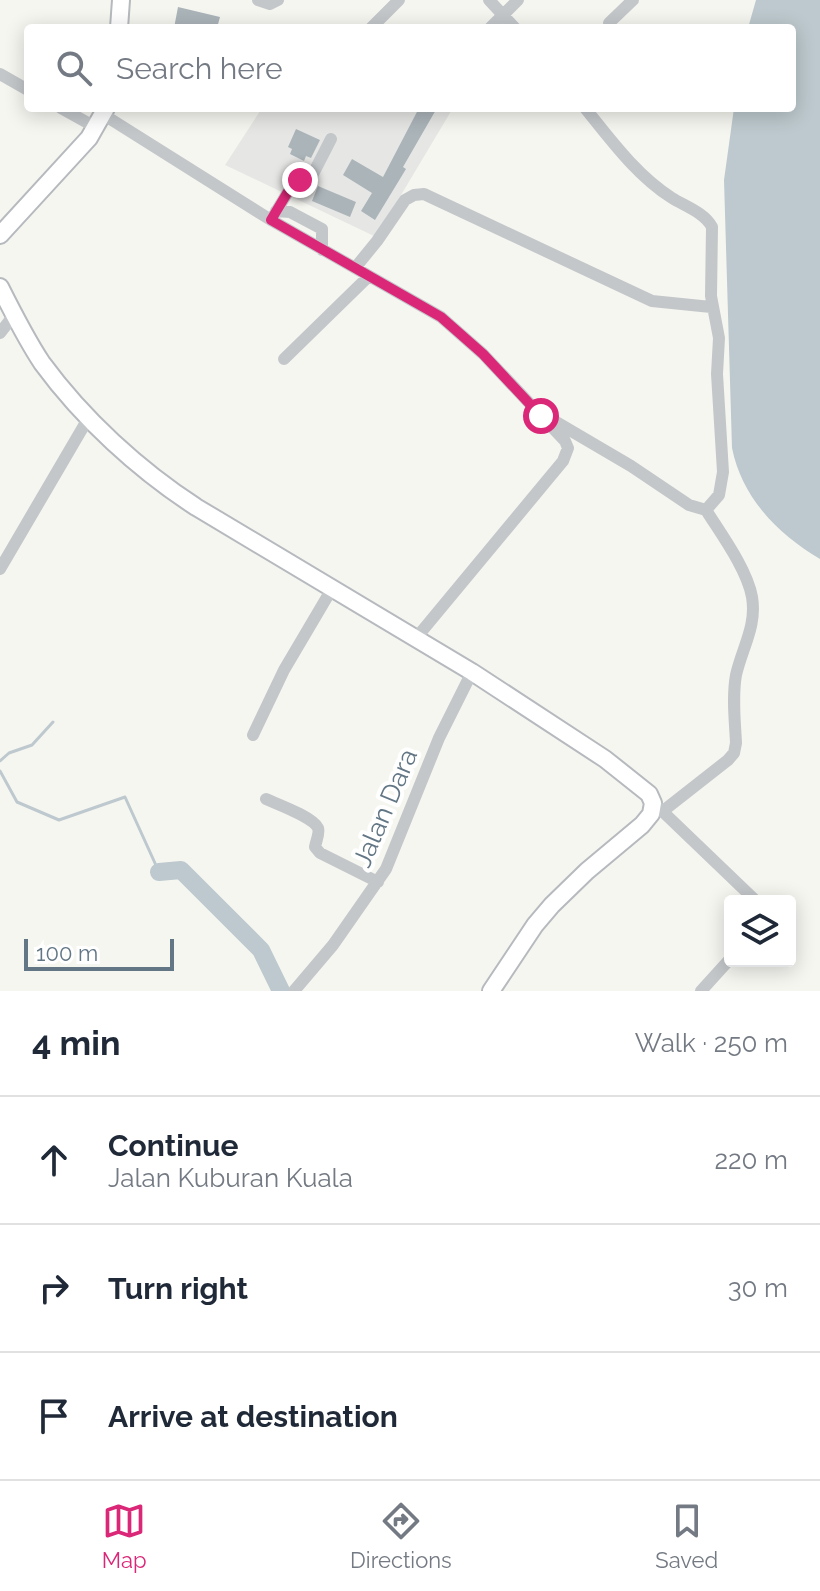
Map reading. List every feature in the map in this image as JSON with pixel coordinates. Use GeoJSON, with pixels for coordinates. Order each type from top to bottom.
{"type":"FeatureCollection","features":[{"type":"Feature","properties":{"kind":"main road"},"geometry":{"type":"LineString","coordinates":[[119,24],[121,0]]}},
{"type":"Feature","properties":{"kind":"main road"},"geometry":{"type":"LineString","coordinates":[[0,235],[102,117]]}},
{"type":"Feature","properties":{"kind":"main road"},"geometry":{"type":"LineString","coordinates":[[0,287],[42,363],[89,417],[140,465],[182,498],[472,672],[640,784],[658,807],[642,825],[587,871],[538,921],[491,991]]}},
{"type":"Feature","properties":{"kind":"street"},"geometry":{"type":"LineString","coordinates":[[258,0],[270,4],[278,0]]}},
{"type":"Feature","properties":{"kind":"street"},"geometry":{"type":"LineString","coordinates":[[375,24],[399,0]]}},
{"type":"Feature","properties":{"kind":"street"},"geometry":{"type":"LineString","coordinates":[[489,0],[511,24]]}},
{"type":"Feature","properties":{"kind":"street"},"geometry":{"type":"LineString","coordinates":[[494,24],[518,0]]}},
{"type":"Feature","properties":{"kind":"street"},"geometry":{"type":"LineString","coordinates":[[609,23],[633,0]]}},
{"type":"Feature","properties":{"kind":"street"},"geometry":{"type":"LineString","coordinates":[[0,74],[24,88]]}},
{"type":"Feature","properties":{"kind":"street"},"geometry":{"type":"LineString","coordinates":[[79,112],[102,117],[274,216],[322,250],[441,317],[483,354],[565,441],[567,454],[417,637]]}},
{"type":"Feature","properties":{"kind":"street"},"geometry":{"type":"LineString","coordinates":[[588,112],[608,138],[647,177],[670,197],[709,222],[714,234],[711,307],[719,338],[717,374],[723,472],[719,495],[706,510]]}},
{"type":"Feature","properties":{"kind":"street"},"geometry":{"type":"LineString","coordinates":[[274,216],[294,182],[312,176],[331,139]]}},
{"type":"Feature","properties":{"kind":"street"},"geometry":{"type":"LineString","coordinates":[[355,268],[405,200],[424,194],[643,298],[711,307]]}},
{"type":"Feature","properties":{"kind":"street"},"geometry":{"type":"LineString","coordinates":[[284,359],[369,276]]}},
{"type":"Feature","properties":{"kind":"street"},"geometry":{"type":"LineString","coordinates":[[0,333],[14,315]]}},
{"type":"Feature","properties":{"kind":"street"},"geometry":{"type":"LineString","coordinates":[[535,410],[631,466],[689,505],[706,510],[731,548],[751,593],[753,613],[749,639],[736,675],[734,753],[658,807],[750,895]]}},
{"type":"Feature","properties":{"kind":"street"},"geometry":{"type":"LineString","coordinates":[[0,569],[89,417]]}},
{"type":"Feature","properties":{"kind":"street"},"geometry":{"type":"LineString","coordinates":[[253,735],[284,670],[333,587]]}},
{"type":"Feature","properties":{"kind":"street","name":"Jalan Dara"},"geometry":{"type":"LineString","coordinates":[[297,988],[333,945],[386,869],[439,738],[472,672]]}},
{"type":"Feature","properties":{"kind":"street"},"geometry":{"type":"LineString","coordinates":[[266,799],[317,826],[315,847],[320,853],[378,882]]}},
{"type":"Feature","properties":{"kind":"street"},"geometry":{"type":"LineString","coordinates":[[701,991],[724,966]]}},
{"type":"Feature","properties":{"kind":"shaded area"},"geometry":{"type":"Polygon","coordinates":[[[756,0],[820,0],[820,559],[790,538],[764,513],[744,483],[732,448],[724,180],[733,112],[796,112],[796,24],[749,24],[756,0]]]}},
{"type":"Feature","properties":{"kind":"shaded area"},"geometry":{"type":"Polygon","coordinates":[[[259,112],[451,112],[376,237],[225,165],[259,112]]]}},
{"type":"Feature","properties":{"kind":"building"},"geometry":{"type":"Polygon","coordinates":[[[178,7],[220,17],[218,24],[175,24],[178,7]]]}},
{"type":"Feature","properties":{"kind":"building"},"geometry":{"type":"Polygon","coordinates":[[[417,112],[435,112],[403,167],[406,169],[375,220],[361,211],[372,193],[343,175],[352,159],[383,177],[417,112]]]}},
{"type":"Feature","properties":{"kind":"building"},"geometry":{"type":"Polygon","coordinates":[[[296,129],[320,140],[311,158],[306,156],[304,161],[290,154],[292,149],[288,147],[296,129]]]}},
{"type":"Feature","properties":{"kind":"building"},"geometry":{"type":"Polygon","coordinates":[[[318,186],[356,202],[350,217],[312,201],[318,186]]]}},
{"type":"Feature","properties":{"kind":"waterway"},"geometry":{"type":"LineString","coordinates":[[0,761],[9,753],[32,745],[53,722]]}},
{"type":"Feature","properties":{"kind":"waterway"},"geometry":{"type":"LineString","coordinates":[[0,771],[17,802],[59,820],[125,797],[159,872]]}},
{"type":"Feature","properties":{"kind":"waterway"},"geometry":{"type":"LineString","coordinates":[[159,872],[181,870],[261,950],[281,991]]}},
{"type":"Feature","properties":{"kind":"route"},"geometry":{"type":"LineString","coordinates":[[300,180],[292,185],[271,220],[441,317],[483,354],[541,416]]}}]}
